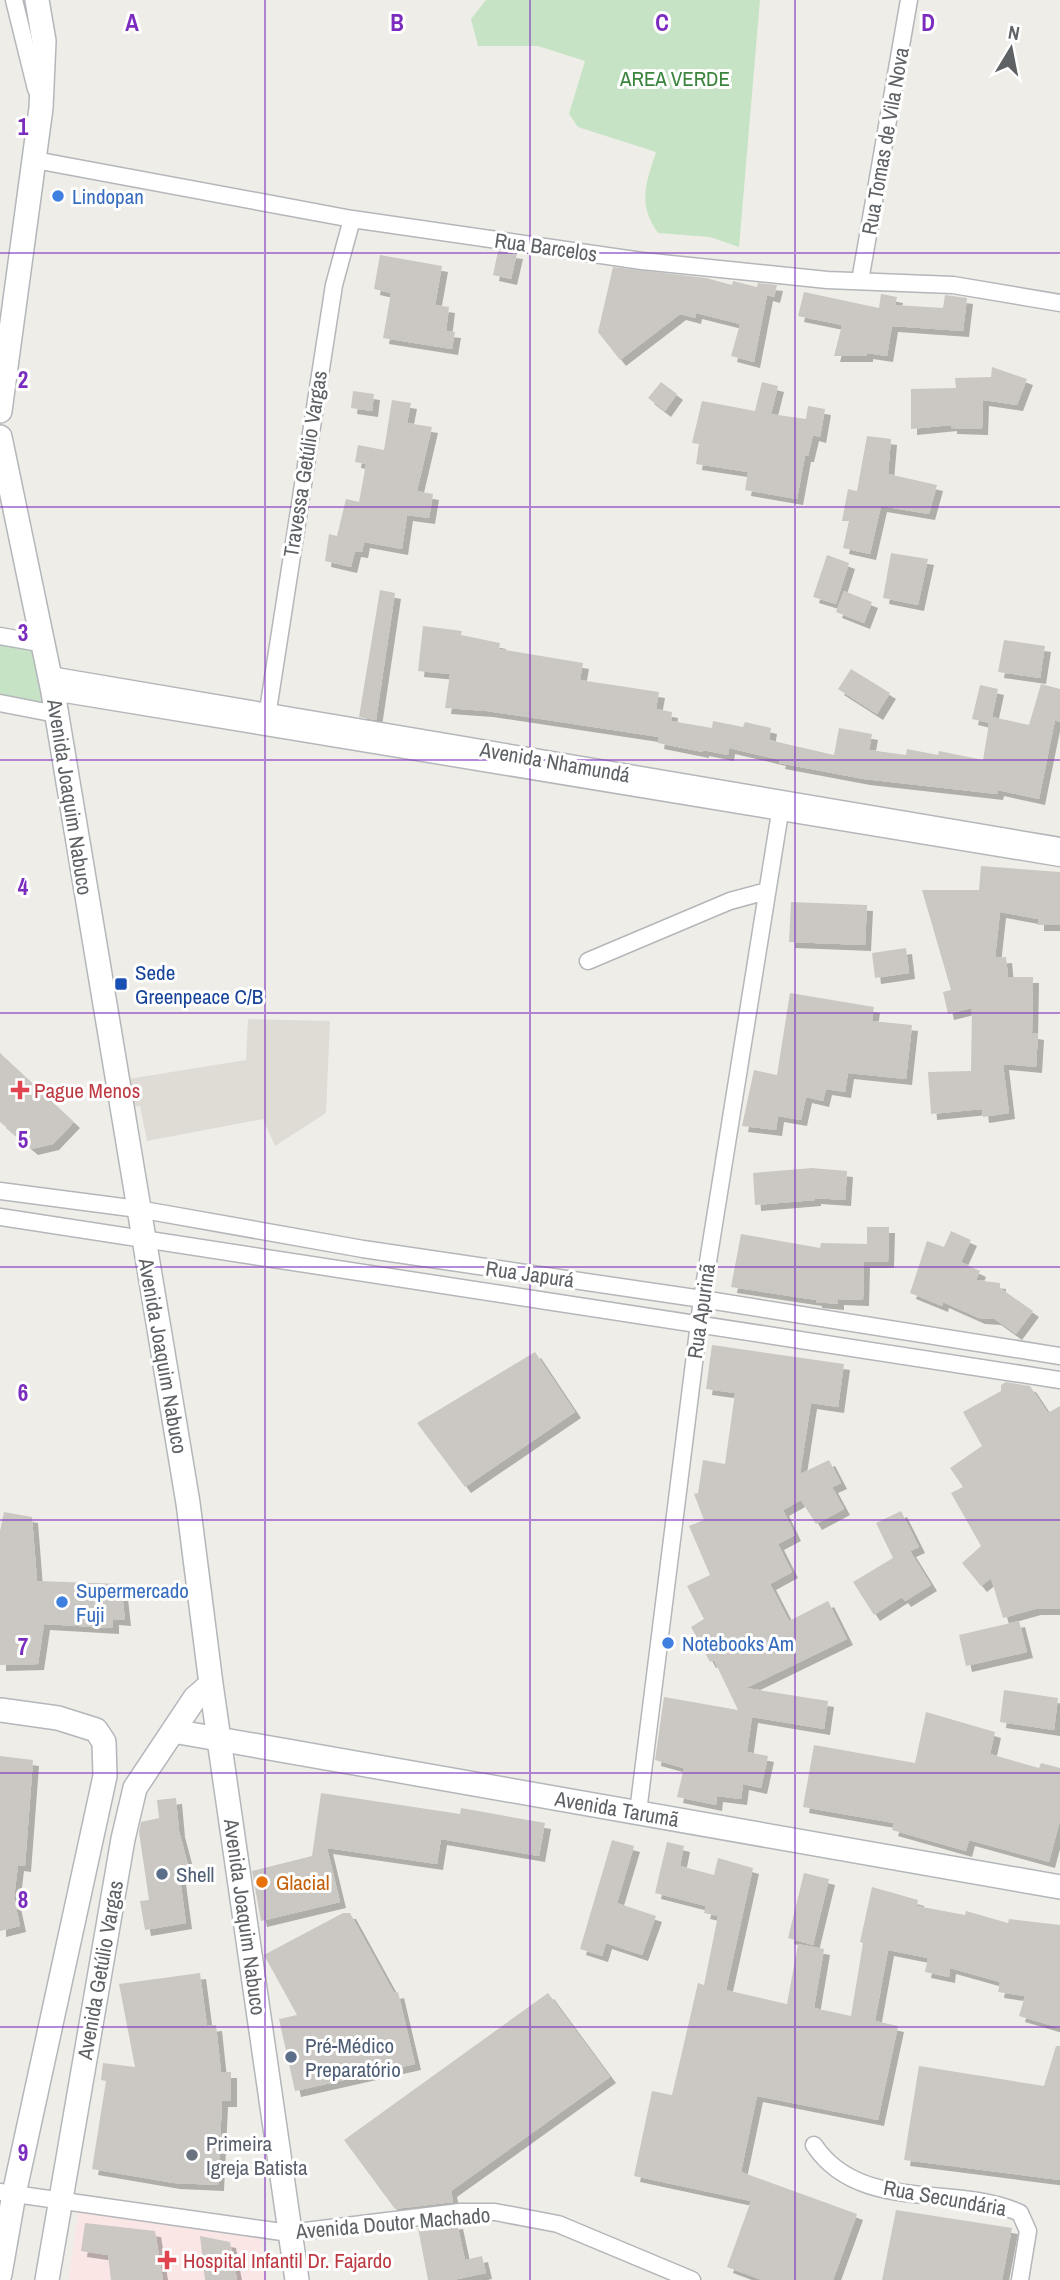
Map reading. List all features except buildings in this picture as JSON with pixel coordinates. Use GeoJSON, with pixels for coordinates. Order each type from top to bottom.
{"type":"FeatureCollection","features":[{"type":"Feature","properties":{"kind":"main road"},"geometry":{"type":"LineString","coordinates":[[0,411],[41,108],[44,41],[37,0]]}},
{"type":"Feature","properties":{"kind":"main road","name":"Avenida Joaquim Nabuco"},"geometry":{"type":"LineString","coordinates":[[0,437],[45,644],[188,1503],[211,1684],[297,2280]]}},
{"type":"Feature","properties":{"kind":"main road","name":"Avenida Getúlio Vargas"},"geometry":{"type":"LineString","coordinates":[[47,2280],[123,1839],[135,1788],[195,1698],[211,1684]]}},
{"type":"Feature","properties":{"kind":"main road","name":"Avenida Getúlio Vargas"},"geometry":{"type":"LineString","coordinates":[[0,1710],[58,1718],[96,1730],[104,1742],[105,1776],[7,2193],[0,2274]]}},
{"type":"Feature","properties":{"kind":"main road","name":"Avenida Tarumã"},"geometry":{"type":"LineString","coordinates":[[173,1731],[1060,1887]]}},
{"type":"Feature","properties":{"kind":"street"},"geometry":{"type":"LineString","coordinates":[[14,0],[41,108]]}},
{"type":"Feature","properties":{"kind":"street"},"geometry":{"type":"LineString","coordinates":[[44,41],[50,0]]}},
{"type":"Feature","properties":{"kind":"street","name":"Rua Tomas de Vila Nova"},"geometry":{"type":"LineString","coordinates":[[860,281],[909,0]]}},
{"type":"Feature","properties":{"kind":"street","name":"Rua Barcelos"},"geometry":{"type":"LineString","coordinates":[[35,160],[352,219],[642,261],[860,281],[953,285],[1060,303]]}},
{"type":"Feature","properties":{"kind":"street","name":"Travessa Getúlio Vargas"},"geometry":{"type":"LineString","coordinates":[[266,719],[334,285],[352,219]]}},
{"type":"Feature","properties":{"kind":"street"},"geometry":{"type":"LineString","coordinates":[[0,636],[45,644]]}},
{"type":"Feature","properties":{"kind":"street","name":"Avenida Nhamundá"},"geometry":{"type":"LineString","coordinates":[[0,703],[53,693],[266,719],[781,806],[1060,858]]}},
{"type":"Feature","properties":{"kind":"street","name":"Avenida Nhamundá"},"geometry":{"type":"LineString","coordinates":[[781,806],[1060,846]]}},
{"type":"Feature","properties":{"kind":"street","name":"Rua Apurinã"},"geometry":{"type":"LineString","coordinates":[[638,1812],[698,1323],[781,806]]}},
{"type":"Feature","properties":{"kind":"street"},"geometry":{"type":"LineString","coordinates":[[588,961],[730,901],[767,891]]}},
{"type":"Feature","properties":{"kind":"street","name":"Rua Japurá"},"geometry":{"type":"LineString","coordinates":[[0,1191],[138,1209],[363,1249],[1060,1356]]}},
{"type":"Feature","properties":{"kind":"street","name":"Rua Japurá"},"geometry":{"type":"LineString","coordinates":[[0,1217],[1060,1381]]}},
{"type":"Feature","properties":{"kind":"street","name":"Rua Secundária"},"geometry":{"type":"LineString","coordinates":[[814,2145],[826,2162],[856,2181],[893,2191],[1002,2207],[1020,2213],[1028,2231],[1020,2280]]}},
{"type":"Feature","properties":{"kind":"street","name":"Avenida Doutor Machado"},"geometry":{"type":"LineString","coordinates":[[7,2193],[60,2203],[289,2233],[460,2212],[495,2212],[558,2224],[692,2280]]}},
{"type":"Feature","properties":{"kind":"shaded area"},"geometry":{"type":"Polygon","coordinates":[[[248,1019],[330,1021],[326,1113],[275,1146],[263,1119],[147,1141],[140,1106],[131,1107],[128,1079],[246,1060],[248,1019]]]}},
{"type":"Feature","properties":{"kind":"shaded area","name":"Hospital Infantil Dr. Fajardo"},"geometry":{"type":"Polygon","coordinates":[[[79,2212],[261,2239],[266,2280],[68,2280],[79,2212]]]}},
{"type":"Feature","properties":{"kind":"green space","name":"AREA VERDE"},"geometry":{"type":"Polygon","coordinates":[[[486,0],[760,0],[739,247],[710,237],[658,233],[647,212],[645,193],[656,152],[578,127],[569,114],[585,61],[538,46],[478,46],[471,19],[486,0]]]}},
{"type":"Feature","properties":{"kind":"green space"},"geometry":{"type":"Polygon","coordinates":[[[0,643],[38,649],[49,705],[0,697],[0,643]]]}},
{"type":"Feature","properties":{"kind":"place","name":"Lindopan"},"geometry":{"type":"Point","coordinates":[58,196]}},
{"type":"Feature","properties":{"kind":"place","name":"Sede Greenpeace C/B"},"geometry":{"type":"Point","coordinates":[121,984]}},
{"type":"Feature","properties":{"kind":"place","name":"Pague Menos"},"geometry":{"type":"Point","coordinates":[20,1090]}},
{"type":"Feature","properties":{"kind":"place","name":"Supermercado Fuji"},"geometry":{"type":"Point","coordinates":[62,1602]}},
{"type":"Feature","properties":{"kind":"place","name":"Notebooks Am"},"geometry":{"type":"Point","coordinates":[668,1643]}},
{"type":"Feature","properties":{"kind":"place","name":"Shell"},"geometry":{"type":"Point","coordinates":[162,1874]}},
{"type":"Feature","properties":{"kind":"place","name":"Glacial"},"geometry":{"type":"Point","coordinates":[262,1882]}},
{"type":"Feature","properties":{"kind":"place","name":"Pré-Médico Preparatório"},"geometry":{"type":"Point","coordinates":[291,2057]}},
{"type":"Feature","properties":{"kind":"place","name":"Primeira Igreja Batista"},"geometry":{"type":"Point","coordinates":[192,2155]}},
{"type":"Feature","properties":{"kind":"place","name":"Hospital Infantil Dr. Fajardo"},"geometry":{"type":"Point","coordinates":[167,2260]}}]}
